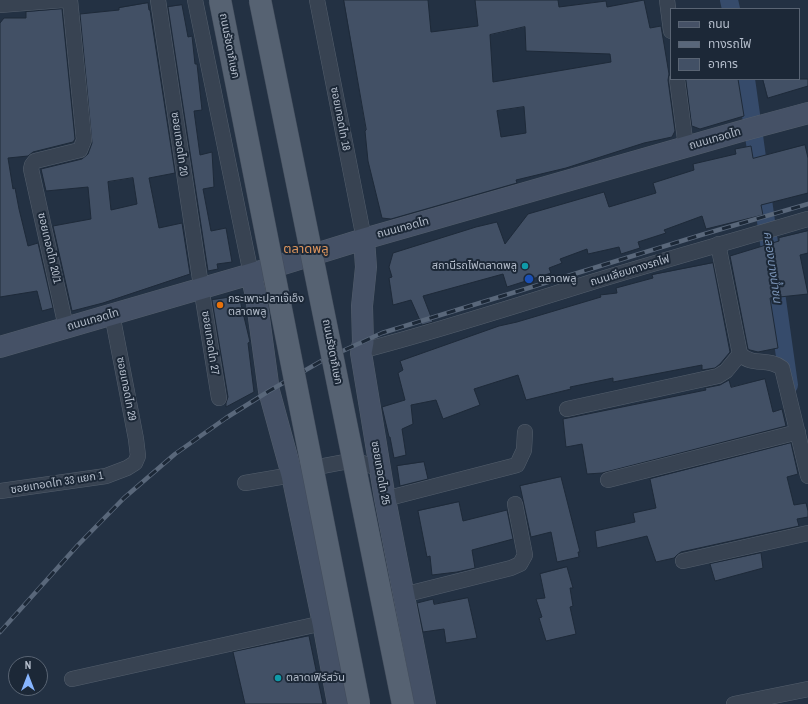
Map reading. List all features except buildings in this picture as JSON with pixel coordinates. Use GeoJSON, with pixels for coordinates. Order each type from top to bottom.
{"type":"FeatureCollection","features":[{"type":"Feature","properties":{"kind":"main road","name":"ถนนรัชดาภิเษก"},"geometry":{"type":"LineString","coordinates":[[220,0],[359,704]]}},
{"type":"Feature","properties":{"kind":"main road","name":"ถนนรัชดาภิเษก"},"geometry":{"type":"LineString","coordinates":[[260,0],[402,704]]}},
{"type":"Feature","properties":{"kind":"main road","name":"ถนนเทอดไท"},"geometry":{"type":"LineString","coordinates":[[0,347],[251,274],[364,239],[808,113]]}},
{"type":"Feature","properties":{"kind":"main road","name":"ซอยเทอดไท 25"},"geometry":{"type":"LineString","coordinates":[[364,239],[366,267],[362,306],[363,342],[361,353],[379,468],[425,704]]}},
{"type":"Feature","properties":{"kind":"main road"},"geometry":{"type":"LineString","coordinates":[[251,274],[256,296],[269,391],[292,475],[323,623],[338,704]]}},
{"type":"Feature","properties":{"kind":"street"},"geometry":{"type":"LineString","coordinates":[[0,5],[63,0]]}},
{"type":"Feature","properties":{"kind":"street","name":"ซอยเทอดไท 20/1"},"geometry":{"type":"LineString","coordinates":[[66,327],[31,169],[35,161],[80,150],[84,140],[70,0]]}},
{"type":"Feature","properties":{"kind":"street","name":"ซอยเทอดไท 20"},"geometry":{"type":"LineString","coordinates":[[158,0],[201,288]]}},
{"type":"Feature","properties":{"kind":"street"},"geometry":{"type":"LineString","coordinates":[[194,0],[251,274]]}},
{"type":"Feature","properties":{"kind":"street","name":"ซอยเทอดไท 18"},"geometry":{"type":"LineString","coordinates":[[317,0],[364,239]]}},
{"type":"Feature","properties":{"kind":"street"},"geometry":{"type":"LineString","coordinates":[[667,0],[670,23]]}},
{"type":"Feature","properties":{"kind":"street"},"geometry":{"type":"LineString","coordinates":[[677,80],[686,147]]}},
{"type":"Feature","properties":{"kind":"street","name":"ถนนเลียบทางรถไฟ"},"geometry":{"type":"LineString","coordinates":[[361,353],[368,349],[449,327],[718,244],[808,219]]}},
{"type":"Feature","properties":{"kind":"street"},"geometry":{"type":"LineString","coordinates":[[718,244],[740,354],[745,359],[755,362],[769,362],[782,368],[808,476]]}},
{"type":"Feature","properties":{"kind":"street","name":"ซอยเทอดไท 27"},"geometry":{"type":"LineString","coordinates":[[201,288],[219,398]]}},
{"type":"Feature","properties":{"kind":"street","name":"ซอยเทอดไท 29"},"geometry":{"type":"LineString","coordinates":[[112,314],[136,439],[138,456],[135,463]]}},
{"type":"Feature","properties":{"kind":"street"},"geometry":{"type":"LineString","coordinates":[[567,409],[718,376],[726,371],[740,354]]}},
{"type":"Feature","properties":{"kind":"street"},"geometry":{"type":"LineString","coordinates":[[385,499],[517,465],[524,450],[525,432]]}},
{"type":"Feature","properties":{"kind":"street"},"geometry":{"type":"LineString","coordinates":[[608,480],[798,432]]}},
{"type":"Feature","properties":{"kind":"street"},"geometry":{"type":"LineString","coordinates":[[245,483],[292,475],[323,466],[344,462],[362,463],[379,468]]}},
{"type":"Feature","properties":{"kind":"street","name":"ซอยเทอดไท 33 แยก 1"},"geometry":{"type":"LineString","coordinates":[[0,492],[106,476],[127,468],[135,463]]}},
{"type":"Feature","properties":{"kind":"street"},"geometry":{"type":"LineString","coordinates":[[403,595],[512,568],[520,564],[524,555],[515,504]]}},
{"type":"Feature","properties":{"kind":"street"},"geometry":{"type":"LineString","coordinates":[[683,561],[808,533]]}},
{"type":"Feature","properties":{"kind":"street"},"geometry":{"type":"LineString","coordinates":[[72,679],[323,623]]}},
{"type":"Feature","properties":{"kind":"street"},"geometry":{"type":"LineString","coordinates":[[734,704],[808,689]]}},
{"type":"Feature","properties":{"kind":"waterway","name":"คลองบางน้ำชน"},"geometry":{"type":"LineString","coordinates":[[729,0],[731,8]]}},
{"type":"Feature","properties":{"kind":"waterway","name":"คลองบางน้ำชน"},"geometry":{"type":"LineString","coordinates":[[746,80],[789,385]]}},
{"type":"Feature","properties":{"kind":"railway"},"geometry":{"type":"LineString","coordinates":[[0,632],[78,545],[124,498],[175,454],[226,418],[325,359],[382,333],[701,235],[808,204]]}},
{"type":"Feature","properties":{"kind":"place","name":"สถานีรถไฟตลาดพลู"},"geometry":{"type":"Point","coordinates":[525,266]}},
{"type":"Feature","properties":{"kind":"place","name":"ตลาดพลู"},"geometry":{"type":"Point","coordinates":[529,279]}},
{"type":"Feature","properties":{"kind":"place","name":"กระเพาะปลาเจ๊เอ็ง ตลาดพลู"},"geometry":{"type":"Point","coordinates":[220,305]}},
{"type":"Feature","properties":{"kind":"place","name":"ตลาดเฟิร์สวัน"},"geometry":{"type":"Point","coordinates":[278,678]}},
{"type":"Feature","properties":{"kind":"district","name":"ตลาดพลู"},"geometry":{"type":"Point","coordinates":[306,250]}}]}
